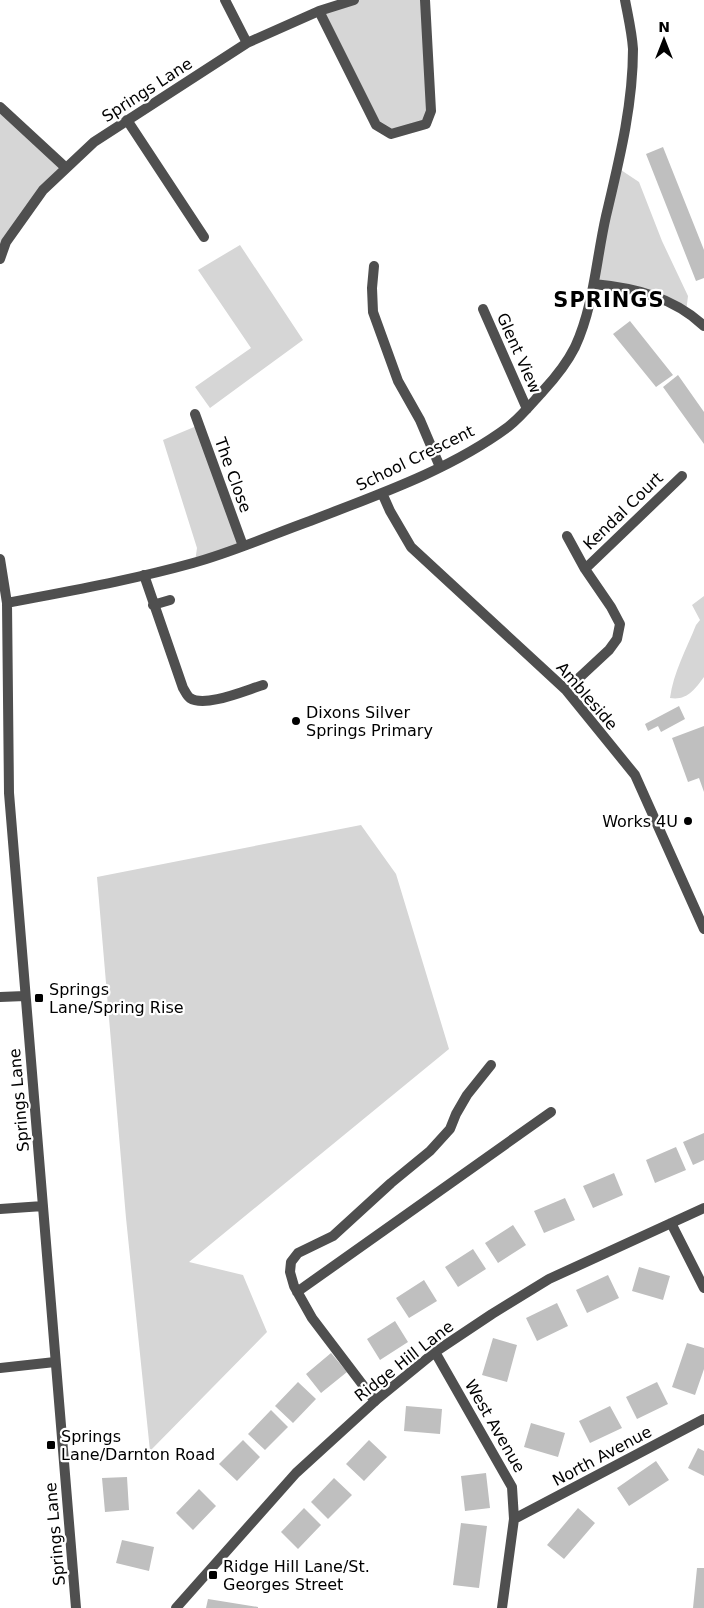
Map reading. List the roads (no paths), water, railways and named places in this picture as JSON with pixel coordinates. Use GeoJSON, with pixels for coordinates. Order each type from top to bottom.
{"type":"FeatureCollection","features":[{"type":"Feature","properties":{"kind":"street"},"geometry":{"type":"LineString","coordinates":[[226,0],[247,43]]}},
{"type":"Feature","properties":{"kind":"street","name":"Springs Lane"},"geometry":{"type":"LineString","coordinates":[[0,259],[6,242],[43,190],[94,142],[247,43],[319,12],[354,0]]}},
{"type":"Feature","properties":{"kind":"street"},"geometry":{"type":"LineString","coordinates":[[319,12],[376,125],[391,134],[426,124],[431,111],[425,0]]}},
{"type":"Feature","properties":{"kind":"street","name":"School Crescent"},"geometry":{"type":"LineString","coordinates":[[8,603],[144,576],[243,546],[382,493],[440,467],[510,426],[557,376],[575,348],[585,320],[628,118],[633,46],[625,0]]}},
{"type":"Feature","properties":{"kind":"street"},"geometry":{"type":"LineString","coordinates":[[0,107],[66,167]]}},
{"type":"Feature","properties":{"kind":"street"},"geometry":{"type":"LineString","coordinates":[[128,120],[204,237]]}},
{"type":"Feature","properties":{"kind":"street"},"geometry":{"type":"LineString","coordinates":[[374,266],[372,288],[373,312],[398,380],[420,420],[440,467]]}},
{"type":"Feature","properties":{"kind":"street"},"geometry":{"type":"LineString","coordinates":[[594,284],[626,287],[653,295],[695,317],[704,326]]}},
{"type":"Feature","properties":{"kind":"street","name":"Glent View"},"geometry":{"type":"LineString","coordinates":[[483,309],[527,408]]}},
{"type":"Feature","properties":{"kind":"street","name":"The Close"},"geometry":{"type":"LineString","coordinates":[[195,414],[243,546]]}},
{"type":"Feature","properties":{"kind":"street","name":"Kendal Court"},"geometry":{"type":"LineString","coordinates":[[585,569],[682,476]]}},
{"type":"Feature","properties":{"kind":"street","name":"Ambleside"},"geometry":{"type":"LineString","coordinates":[[382,493],[411,547],[566,690],[635,775],[704,929]]}},
{"type":"Feature","properties":{"kind":"street","name":"Kendal Court"},"geometry":{"type":"LineString","coordinates":[[566,690],[609,650],[617,639],[620,624],[611,607],[585,569],[567,536]]}},
{"type":"Feature","properties":{"kind":"street","name":"Springs Lane"},"geometry":{"type":"LineString","coordinates":[[0,560],[8,603],[9,793],[76,1608]]}},
{"type":"Feature","properties":{"kind":"street"},"geometry":{"type":"LineString","coordinates":[[144,576],[183,688],[189,697],[200,702],[214,700],[263,685]]}},
{"type":"Feature","properties":{"kind":"street"},"geometry":{"type":"LineString","coordinates":[[153,605],[170,600]]}},
{"type":"Feature","properties":{"kind":"street"},"geometry":{"type":"LineString","coordinates":[[0,997],[25,996]]}},
{"type":"Feature","properties":{"kind":"street"},"geometry":{"type":"LineString","coordinates":[[375,1401],[312,1318],[297,1292],[290,1272],[291,1262],[298,1253],[332,1236],[430,1151],[450,1129],[464,1101],[491,1065]]}},
{"type":"Feature","properties":{"kind":"street"},"geometry":{"type":"LineString","coordinates":[[297,1292],[551,1112]]}},
{"type":"Feature","properties":{"kind":"street"},"geometry":{"type":"LineString","coordinates":[[0,1209],[43,1206]]}},
{"type":"Feature","properties":{"kind":"street","name":"Ridge Hill Lane"},"geometry":{"type":"LineString","coordinates":[[176,1608],[296,1473],[375,1401],[436,1352],[492,1314],[549,1279],[704,1208]]}},
{"type":"Feature","properties":{"kind":"street"},"geometry":{"type":"LineString","coordinates":[[671,1223],[704,1288]]}},
{"type":"Feature","properties":{"kind":"street","name":"West Avenue"},"geometry":{"type":"LineString","coordinates":[[436,1352],[512,1487],[514,1519],[502,1608]]}},
{"type":"Feature","properties":{"kind":"street"},"geometry":{"type":"LineString","coordinates":[[0,1368],[55,1362]]}},
{"type":"Feature","properties":{"kind":"street","name":"North Avenue"},"geometry":{"type":"LineString","coordinates":[[514,1519],[704,1419]]}},
{"type":"Feature","properties":{"kind":"place","name":"Dixons Silver Springs Primary"},"geometry":{"type":"Point","coordinates":[296,721]}},
{"type":"Feature","properties":{"kind":"place","name":"Works 4U"},"geometry":{"type":"Point","coordinates":[688,821]}},
{"type":"Feature","properties":{"kind":"place","name":"Springs Lane/Spring Rise"},"geometry":{"type":"Point","coordinates":[39,998]}},
{"type":"Feature","properties":{"kind":"place","name":"Springs Lane/Darnton Road"},"geometry":{"type":"Point","coordinates":[51,1445]}},
{"type":"Feature","properties":{"kind":"place","name":"Ridge Hill Lane/St. Georges Street"},"geometry":{"type":"Point","coordinates":[213,1575]}},
{"type":"Feature","properties":{"kind":"district","name":"SPRINGS"},"geometry":{"type":"Point","coordinates":[609,300]}}]}
